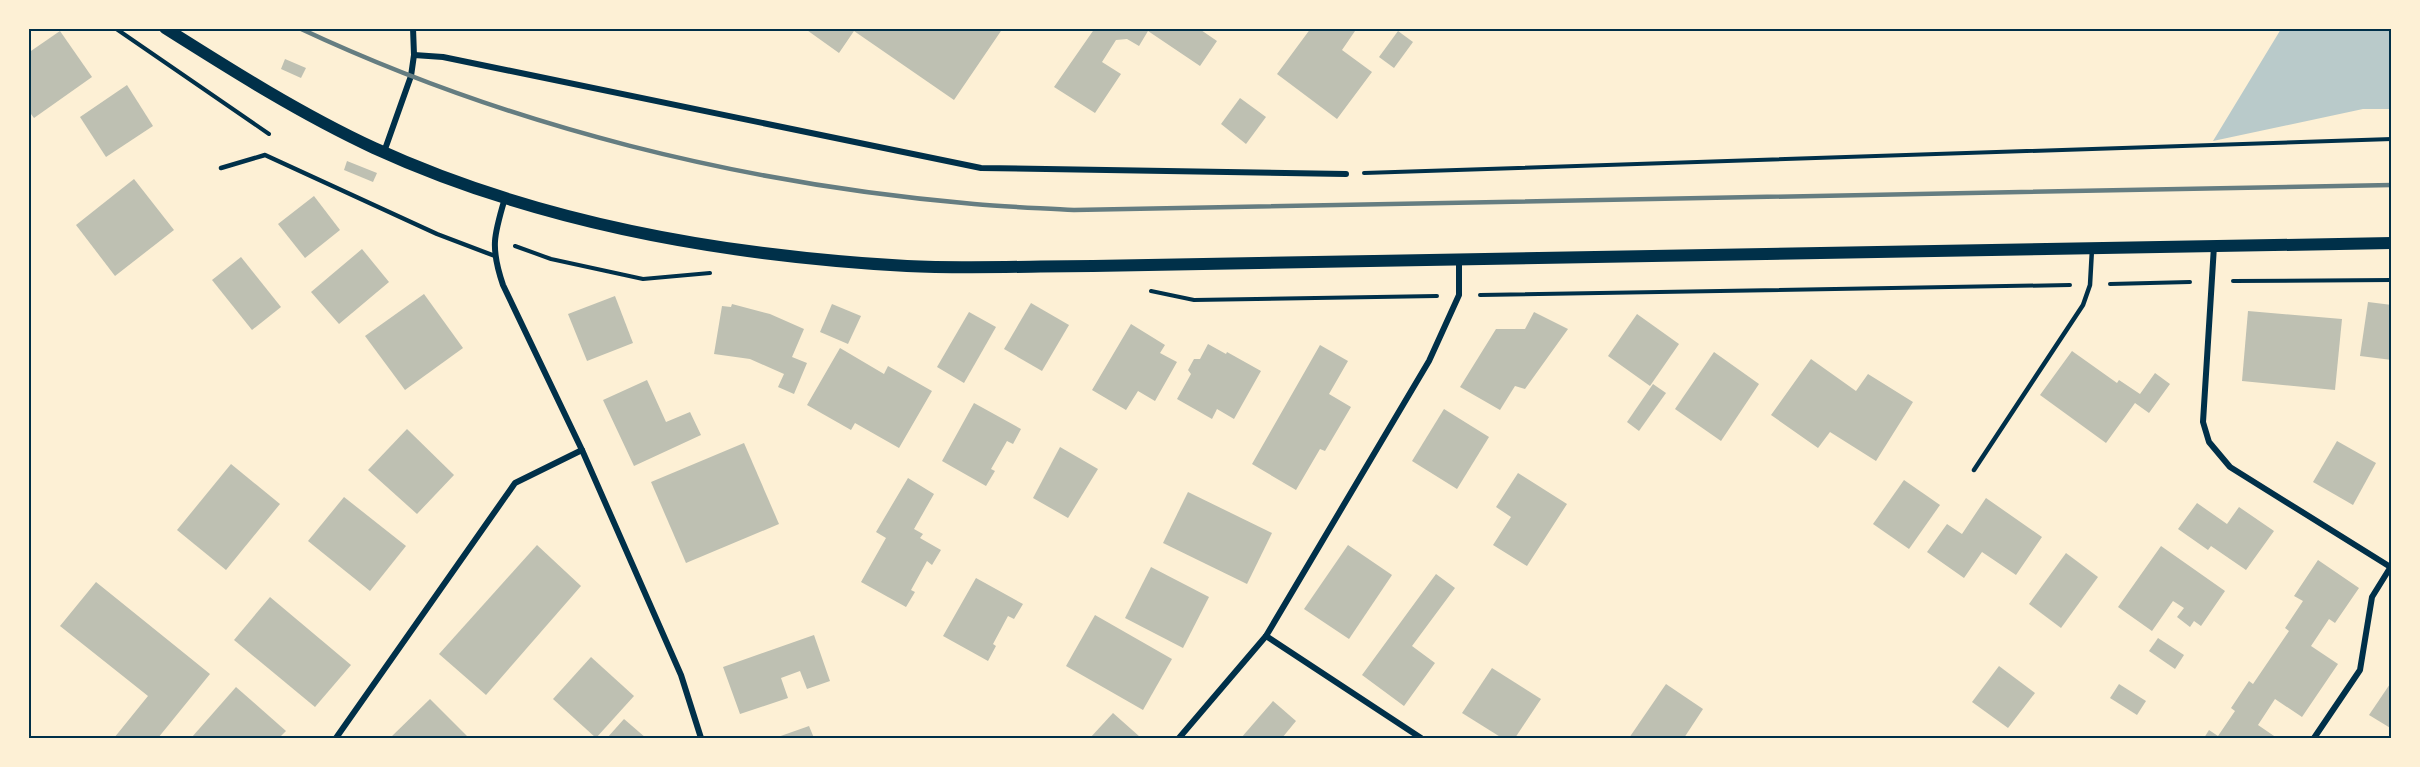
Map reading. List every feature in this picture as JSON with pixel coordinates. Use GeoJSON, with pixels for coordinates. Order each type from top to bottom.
{"type":"FeatureCollection","features":[{"type":"Feature","properties":{"kind":"main road"},"geometry":{"type":"LineString","coordinates":[[165,28],[253,83],[334,129],[384,153],[505,198],[610,227],[724,249],[908,266],[1093,266],[2391,243]]}},
{"type":"Feature","properties":{"kind":"street"},"geometry":{"type":"LineString","coordinates":[[384,153],[411,76],[414,55],[413,28]]}},
{"type":"Feature","properties":{"kind":"street"},"geometry":{"type":"LineString","coordinates":[[414,55],[442,57],[981,168],[1346,174]]}},
{"type":"Feature","properties":{"kind":"street"},"geometry":{"type":"LineString","coordinates":[[505,198],[494,238],[495,256],[503,285],[582,450],[681,675],[700,738]]}},
{"type":"Feature","properties":{"kind":"street"},"geometry":{"type":"LineString","coordinates":[[2214,246],[2204,422],[2210,442],[2230,467],[2391,568],[2372,597],[2360,670],[2314,738]]}},
{"type":"Feature","properties":{"kind":"street"},"geometry":{"type":"LineString","coordinates":[[1179,738],[1266,636],[1429,361],[1459,295],[1459,259]]}},
{"type":"Feature","properties":{"kind":"street"},"geometry":{"type":"LineString","coordinates":[[336,738],[515,483],[582,450]]}},
{"type":"Feature","properties":{"kind":"street"},"geometry":{"type":"LineString","coordinates":[[1266,636],[1421,738]]}},
{"type":"Feature","properties":{"kind":"lane"},"geometry":{"type":"LineString","coordinates":[[221,168],[265,155],[436,234],[495,256]]}},
{"type":"Feature","properties":{"kind":"lane"},"geometry":{"type":"LineString","coordinates":[[1974,470],[2083,305],[2090,285],[2092,247]]}},
{"type":"Feature","properties":{"kind":"path"},"geometry":{"type":"LineString","coordinates":[[1346,174],[2391,139]]}},
{"type":"Feature","properties":{"kind":"shaded area"},"geometry":{"type":"Polygon","coordinates":[[[2281,29],[2391,29],[2391,109],[2363,109],[2213,141],[2281,29]]]}},
{"type":"Feature","properties":{"kind":"building"},"geometry":{"type":"Polygon","coordinates":[[[804,28],[1003,28],[954,100],[854,31],[839,53],[804,28]]]}},
{"type":"Feature","properties":{"kind":"building"},"geometry":{"type":"Polygon","coordinates":[[[1095,28],[1198,28],[1217,41],[1200,66],[1148,31],[1139,46],[1127,39],[1116,40],[1102,62],[1121,74],[1095,113],[1054,87],[1095,28]]]}},
{"type":"Feature","properties":{"kind":"building"},"geometry":{"type":"Polygon","coordinates":[[[1311,28],[1351,28],[1355,31],[1342,50],[1372,72],[1337,119],[1277,74],[1311,28]]]}},
{"type":"Feature","properties":{"kind":"building"},"geometry":{"type":"Polygon","coordinates":[[[60,31],[92,77],[34,118],[28,110],[28,53],[60,31]]]}},
{"type":"Feature","properties":{"kind":"building"},"geometry":{"type":"Polygon","coordinates":[[[1398,31],[1413,42],[1394,68],[1379,57],[1398,31]]]}},
{"type":"Feature","properties":{"kind":"building"},"geometry":{"type":"Polygon","coordinates":[[[285,59],[306,68],[301,78],[281,69],[285,59]]]}},
{"type":"Feature","properties":{"kind":"building"},"geometry":{"type":"Polygon","coordinates":[[[127,85],[153,126],[106,157],[80,117],[127,85]]]}},
{"type":"Feature","properties":{"kind":"building"},"geometry":{"type":"Polygon","coordinates":[[[1240,98],[1266,117],[1246,144],[1221,124],[1240,98]]]}},
{"type":"Feature","properties":{"kind":"building"},"geometry":{"type":"Polygon","coordinates":[[[347,161],[377,173],[373,182],[344,170],[347,161]]]}},
{"type":"Feature","properties":{"kind":"building"},"geometry":{"type":"Polygon","coordinates":[[[134,179],[174,230],[115,276],[76,225],[134,179]]]}},
{"type":"Feature","properties":{"kind":"building"},"geometry":{"type":"Polygon","coordinates":[[[314,196],[340,230],[305,258],[278,224],[314,196]]]}},
{"type":"Feature","properties":{"kind":"building"},"geometry":{"type":"Polygon","coordinates":[[[362,249],[389,282],[339,324],[311,292],[362,249]]]}},
{"type":"Feature","properties":{"kind":"building"},"geometry":{"type":"Polygon","coordinates":[[[241,257],[281,307],[252,330],[212,280],[241,257]]]}},
{"type":"Feature","properties":{"kind":"building"},"geometry":{"type":"Polygon","coordinates":[[[424,294],[463,348],[405,390],[365,336],[424,294]]]}},
{"type":"Feature","properties":{"kind":"building"},"geometry":{"type":"Polygon","coordinates":[[[615,296],[633,343],[587,361],[568,314],[615,296]]]}},
{"type":"Feature","properties":{"kind":"building"},"geometry":{"type":"Polygon","coordinates":[[[2368,302],[2392,305],[2392,360],[2360,356],[2368,302]]]}},
{"type":"Feature","properties":{"kind":"building"},"geometry":{"type":"Polygon","coordinates":[[[1031,303],[1069,325],[1042,371],[1004,349],[1031,303]]]}},
{"type":"Feature","properties":{"kind":"building"},"geometry":{"type":"Polygon","coordinates":[[[732,304],[770,314],[804,329],[792,357],[807,363],[794,394],[778,387],[784,374],[750,359],[714,354],[722,306],[731,307],[732,304]]]}},
{"type":"Feature","properties":{"kind":"building"},"geometry":{"type":"Polygon","coordinates":[[[832,304],[861,316],[848,344],[820,332],[832,304]]]}},
{"type":"Feature","properties":{"kind":"building"},"geometry":{"type":"Polygon","coordinates":[[[2248,311],[2342,319],[2335,390],[2242,381],[2248,311]]]}},
{"type":"Feature","properties":{"kind":"building"},"geometry":{"type":"Polygon","coordinates":[[[969,312],[996,327],[964,383],[937,367],[969,312]]]}},
{"type":"Feature","properties":{"kind":"building"},"geometry":{"type":"Polygon","coordinates":[[[1534,312],[1568,329],[1525,389],[1515,386],[1500,410],[1460,387],[1496,329],[1525,329],[1534,312]]]}},
{"type":"Feature","properties":{"kind":"building"},"geometry":{"type":"Polygon","coordinates":[[[1637,314],[1679,344],[1650,386],[1608,356],[1637,314]]]}},
{"type":"Feature","properties":{"kind":"building"},"geometry":{"type":"Polygon","coordinates":[[[1131,324],[1165,345],[1160,353],[1177,362],[1155,401],[1138,391],[1126,410],[1092,390],[1131,324]]]}},
{"type":"Feature","properties":{"kind":"building"},"geometry":{"type":"Polygon","coordinates":[[[1208,344],[1261,371],[1234,419],[1217,409],[1212,419],[1177,399],[1191,374],[1188,370],[1194,359],[1200,359],[1208,344]]]}},
{"type":"Feature","properties":{"kind":"building"},"geometry":{"type":"Polygon","coordinates":[[[1320,345],[1348,361],[1329,394],[1351,407],[1325,451],[1320,449],[1296,490],[1252,464],[1320,345]]]}},
{"type":"Feature","properties":{"kind":"building"},"geometry":{"type":"Polygon","coordinates":[[[840,348],[884,374],[888,366],[932,391],[899,448],[855,423],[851,430],[807,405],[840,348]]]}},
{"type":"Feature","properties":{"kind":"building"},"geometry":{"type":"Polygon","coordinates":[[[2072,351],[2117,383],[2119,380],[2140,394],[2155,373],[2170,384],[2149,413],[2135,403],[2106,443],[2040,395],[2072,351]]]}},
{"type":"Feature","properties":{"kind":"building"},"geometry":{"type":"Polygon","coordinates":[[[1714,352],[1759,384],[1721,441],[1675,409],[1714,352]]]}},
{"type":"Feature","properties":{"kind":"building"},"geometry":{"type":"Polygon","coordinates":[[[1811,359],[1856,391],[1868,374],[1913,402],[1876,461],[1830,432],[1818,448],[1771,415],[1811,359]]]}},
{"type":"Feature","properties":{"kind":"building"},"geometry":{"type":"Polygon","coordinates":[[[647,380],[666,422],[690,412],[701,435],[634,466],[603,400],[647,380]]]}},
{"type":"Feature","properties":{"kind":"building"},"geometry":{"type":"Polygon","coordinates":[[[1653,384],[1666,393],[1639,431],[1627,422],[1653,384]]]}},
{"type":"Feature","properties":{"kind":"building"},"geometry":{"type":"Polygon","coordinates":[[[974,403],[1021,429],[1013,444],[1007,441],[991,469],[995,471],[986,486],[942,461],[974,403]]]}},
{"type":"Feature","properties":{"kind":"building"},"geometry":{"type":"Polygon","coordinates":[[[1444,409],[1489,437],[1457,489],[1412,461],[1444,409]]]}},
{"type":"Feature","properties":{"kind":"building"},"geometry":{"type":"Polygon","coordinates":[[[407,429],[454,475],[417,514],[368,470],[407,429]]]}},
{"type":"Feature","properties":{"kind":"building"},"geometry":{"type":"Polygon","coordinates":[[[2337,441],[2376,463],[2353,505],[2313,482],[2337,441]]]}},
{"type":"Feature","properties":{"kind":"building"},"geometry":{"type":"Polygon","coordinates":[[[744,443],[779,524],[686,563],[651,482],[744,443]]]}},
{"type":"Feature","properties":{"kind":"building"},"geometry":{"type":"Polygon","coordinates":[[[1060,447],[1098,469],[1068,518],[1033,498],[1060,447]]]}},
{"type":"Feature","properties":{"kind":"building"},"geometry":{"type":"Polygon","coordinates":[[[231,464],[280,504],[226,570],[177,530],[231,464]]]}},
{"type":"Feature","properties":{"kind":"building"},"geometry":{"type":"Polygon","coordinates":[[[1518,473],[1567,504],[1527,566],[1493,545],[1511,517],[1496,507],[1518,473]]]}},
{"type":"Feature","properties":{"kind":"building"},"geometry":{"type":"Polygon","coordinates":[[[908,478],[934,494],[914,529],[923,534],[920,538],[941,550],[932,565],[927,561],[911,590],[915,592],[906,607],[861,582],[886,538],[876,532],[908,478]]]}},
{"type":"Feature","properties":{"kind":"building"},"geometry":{"type":"Polygon","coordinates":[[[1904,480],[1940,505],[1909,549],[1873,524],[1904,480]]]}},
{"type":"Feature","properties":{"kind":"building"},"geometry":{"type":"Polygon","coordinates":[[[1188,492],[1272,533],[1247,584],[1163,543],[1188,492]]]}},
{"type":"Feature","properties":{"kind":"building"},"geometry":{"type":"Polygon","coordinates":[[[344,497],[406,546],[370,591],[308,541],[344,497]]]}},
{"type":"Feature","properties":{"kind":"building"},"geometry":{"type":"Polygon","coordinates":[[[1986,498],[2042,537],[2016,575],[1982,552],[1964,578],[1927,552],[1947,524],[1962,534],[1986,498]]]}},
{"type":"Feature","properties":{"kind":"building"},"geometry":{"type":"Polygon","coordinates":[[[2197,503],[2227,524],[2239,507],[2274,531],[2246,570],[2211,546],[2208,550],[2178,529],[2197,503]]]}},
{"type":"Feature","properties":{"kind":"building"},"geometry":{"type":"Polygon","coordinates":[[[537,545],[581,586],[486,695],[439,654],[537,545]]]}},
{"type":"Feature","properties":{"kind":"building"},"geometry":{"type":"Polygon","coordinates":[[[1348,545],[1392,575],[1349,639],[1304,609],[1348,545]]]}},
{"type":"Feature","properties":{"kind":"building"},"geometry":{"type":"Polygon","coordinates":[[[2161,546],[2225,591],[2201,626],[2194,621],[2190,627],[2177,617],[2184,608],[2173,601],[2152,631],[2118,607],[2161,546]]]}},
{"type":"Feature","properties":{"kind":"building"},"geometry":{"type":"Polygon","coordinates":[[[2066,553],[2098,577],[2061,628],[2029,604],[2066,553]]]}},
{"type":"Feature","properties":{"kind":"building"},"geometry":{"type":"Polygon","coordinates":[[[2318,560],[2359,588],[2335,623],[2329,619],[2311,646],[2338,664],[2302,717],[2275,699],[2258,725],[2277,738],[2204,738],[2209,730],[2218,736],[2235,711],[2231,708],[2249,681],[2253,684],[2289,631],[2285,628],[2303,601],[2294,596],[2318,560]]]}},
{"type":"Feature","properties":{"kind":"building"},"geometry":{"type":"Polygon","coordinates":[[[1151,567],[1209,597],[1183,648],[1125,618],[1151,567]]]}},
{"type":"Feature","properties":{"kind":"building"},"geometry":{"type":"Polygon","coordinates":[[[1436,574],[1455,588],[1412,646],[1435,663],[1404,706],[1362,675],[1436,574]]]}},
{"type":"Feature","properties":{"kind":"building"},"geometry":{"type":"Polygon","coordinates":[[[976,578],[1023,604],[1014,619],[1008,616],[993,644],[996,646],[988,661],[943,636],[976,578]]]}},
{"type":"Feature","properties":{"kind":"building"},"geometry":{"type":"Polygon","coordinates":[[[96,582],[210,674],[158,738],[114,738],[148,696],[60,626],[96,582]]]}},
{"type":"Feature","properties":{"kind":"building"},"geometry":{"type":"Polygon","coordinates":[[[270,597],[351,665],[315,707],[234,640],[270,597]]]}},
{"type":"Feature","properties":{"kind":"building"},"geometry":{"type":"Polygon","coordinates":[[[1095,615],[1172,659],[1143,710],[1066,666],[1095,615]]]}},
{"type":"Feature","properties":{"kind":"building"},"geometry":{"type":"Polygon","coordinates":[[[814,635],[830,681],[807,689],[800,671],[781,678],[788,698],[740,714],[723,667],[814,635]]]}},
{"type":"Feature","properties":{"kind":"building"},"geometry":{"type":"Polygon","coordinates":[[[2158,638],[2184,655],[2175,669],[2149,651],[2158,638]]]}},
{"type":"Feature","properties":{"kind":"building"},"geometry":{"type":"Polygon","coordinates":[[[591,657],[634,696],[596,738],[553,699],[591,657]]]}},
{"type":"Feature","properties":{"kind":"building"},"geometry":{"type":"Polygon","coordinates":[[[1999,666],[2035,693],[2008,728],[1972,702],[1999,666]]]}},
{"type":"Feature","properties":{"kind":"building"},"geometry":{"type":"Polygon","coordinates":[[[1492,668],[1541,699],[1515,738],[1502,738],[1462,713],[1492,668]]]}},
{"type":"Feature","properties":{"kind":"building"},"geometry":{"type":"Polygon","coordinates":[[[2392,681],[2392,729],[2369,715],[2392,681]]]}},
{"type":"Feature","properties":{"kind":"building"},"geometry":{"type":"Polygon","coordinates":[[[1666,684],[1703,709],[1684,738],[1629,738],[1666,684]]]}},
{"type":"Feature","properties":{"kind":"building"},"geometry":{"type":"Polygon","coordinates":[[[2119,684],[2146,701],[2137,715],[2110,698],[2119,684]]]}},
{"type":"Feature","properties":{"kind":"building"},"geometry":{"type":"Polygon","coordinates":[[[236,687],[286,731],[279,738],[192,737],[236,687]]]}},
{"type":"Feature","properties":{"kind":"building"},"geometry":{"type":"Polygon","coordinates":[[[430,699],[469,738],[390,738],[430,699]]]}},
{"type":"Feature","properties":{"kind":"building"},"geometry":{"type":"Polygon","coordinates":[[[1273,701],[1296,721],[1282,738],[1241,738],[1273,701]]]}},
{"type":"Feature","properties":{"kind":"building"},"geometry":{"type":"Polygon","coordinates":[[[1113,713],[1140,737],[1090,738],[1113,713]]]}},
{"type":"Feature","properties":{"kind":"building"},"geometry":{"type":"Polygon","coordinates":[[[624,719],[646,738],[607,738],[624,719]]]}},
{"type":"Feature","properties":{"kind":"building"},"geometry":{"type":"Polygon","coordinates":[[[809,726],[814,738],[775,738],[809,726]]]}},
{"type":"Feature","properties":{"kind":"railway"},"geometry":{"type":"LineString","coordinates":[[299,28],[379,63],[461,94],[544,122],[629,146],[715,166],[801,182],[887,195],[986,205],[1074,210],[2392,185]]}}]}
